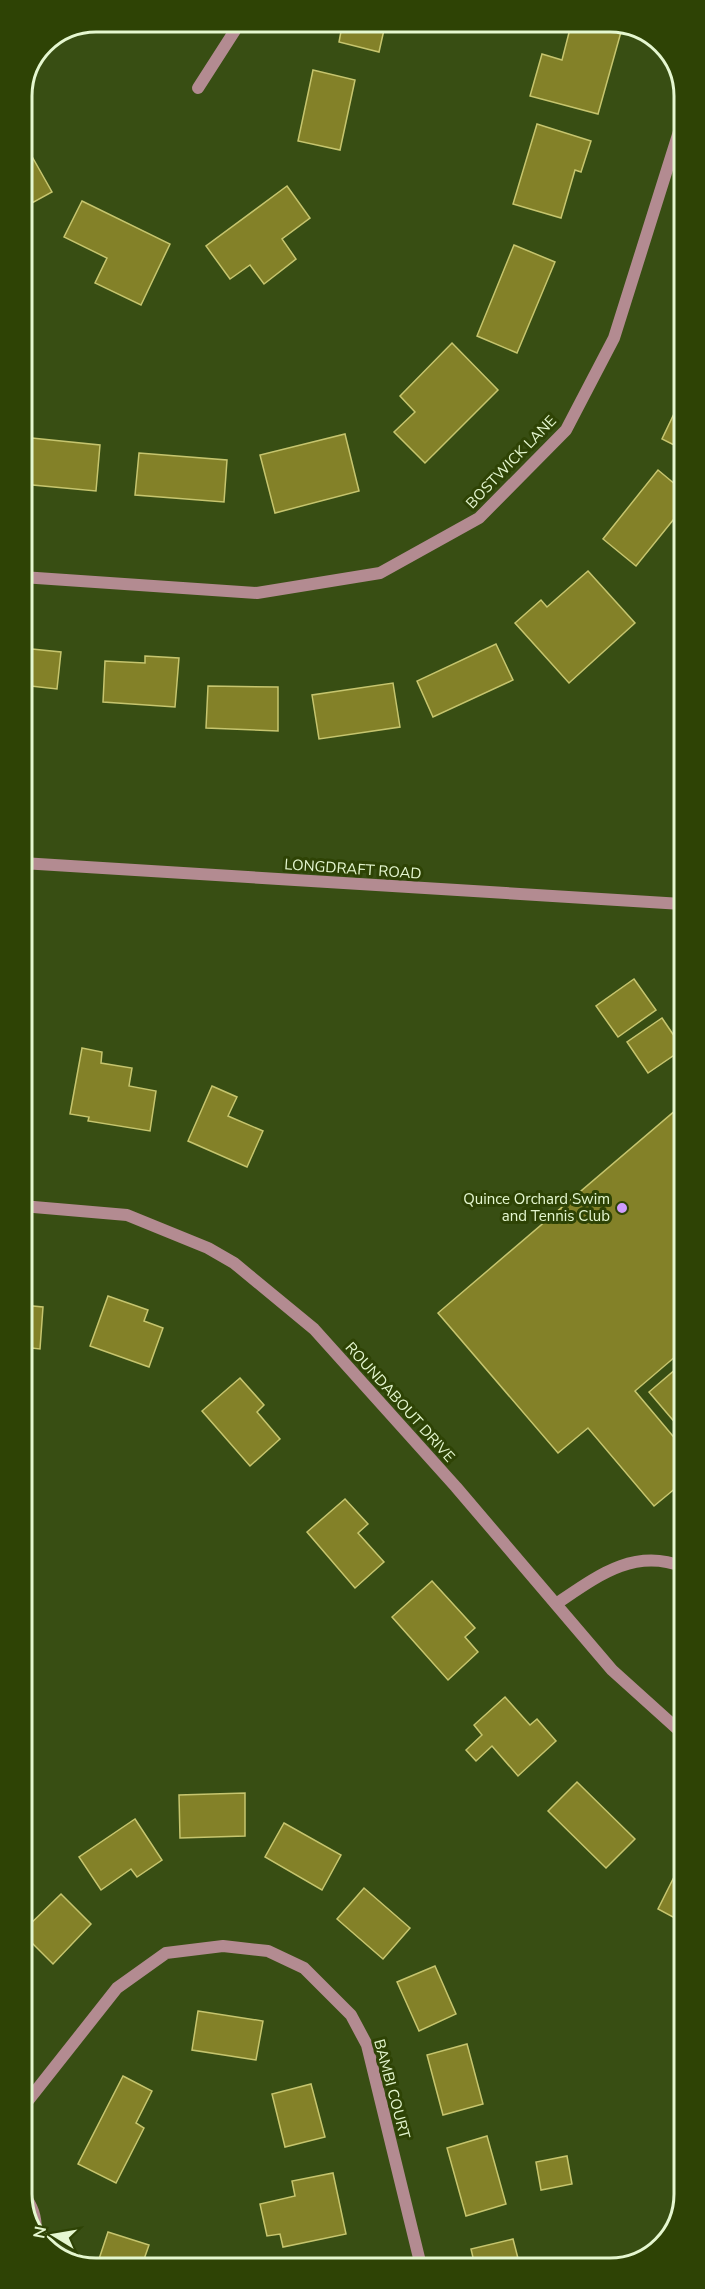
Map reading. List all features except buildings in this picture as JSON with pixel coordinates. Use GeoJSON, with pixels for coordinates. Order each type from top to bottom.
{"type":"FeatureCollection","features":[{"type":"Feature","properties":{"kind":"street"},"geometry":{"type":"LineString","coordinates":[[198,88],[234,32]]}},
{"type":"Feature","properties":{"kind":"street","name":"BOSTWICK LANE"},"geometry":{"type":"LineString","coordinates":[[32,579],[256,593],[380,573],[479,518],[566,430],[614,338],[674,147]]}},
{"type":"Feature","properties":{"kind":"street","name":"LONGDRAFT ROAD"},"geometry":{"type":"LineString","coordinates":[[32,864],[674,904]]}},
{"type":"Feature","properties":{"kind":"street","name":"ROUNDABOUT DRIVE"},"geometry":{"type":"LineString","coordinates":[[32,1207],[127,1215],[208,1248],[234,1263],[314,1329],[456,1487],[612,1670],[674,1726]]}},
{"type":"Feature","properties":{"kind":"street"},"geometry":{"type":"LineString","coordinates":[[556,1604],[614,1567],[642,1560],[674,1564]]}},
{"type":"Feature","properties":{"kind":"street","name":"BAMBI COURT"},"geometry":{"type":"LineString","coordinates":[[32,2096],[117,1988],[166,1953],[224,1946],[268,1951],[304,1968],[351,2015],[367,2045],[419,2258]]}},
{"type":"Feature","properties":{"kind":"place","name":"Quince Orchard Swim and Tennis Club"},"geometry":{"type":"Point","coordinates":[622,1208]}}]}
